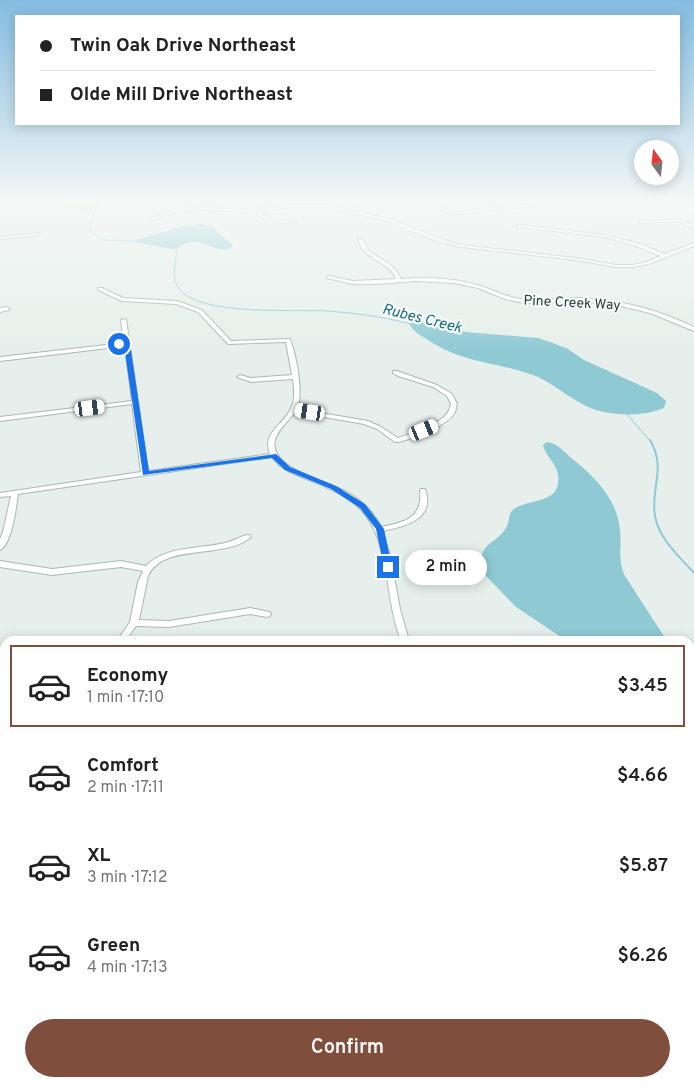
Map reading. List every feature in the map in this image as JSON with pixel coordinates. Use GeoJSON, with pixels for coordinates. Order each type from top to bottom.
{"type":"FeatureCollection","features":[{"type":"Feature","properties":{"kind":"street"},"geometry":{"type":"LineString","coordinates":[[367,253],[390,266],[397,274],[398,280]]}},
{"type":"Feature","properties":{"kind":"street"},"geometry":{"type":"LineString","coordinates":[[519,253],[576,259],[616,266],[640,265],[673,253]]}},
{"type":"Feature","properties":{"kind":"street"},"geometry":{"type":"LineString","coordinates":[[657,253],[665,256]]}},
{"type":"Feature","properties":{"kind":"street","name":"Pine Creek Way"},"geometry":{"type":"LineString","coordinates":[[329,277],[357,282],[420,279],[456,282],[522,301],[599,301],[632,306],[662,314],[694,329]]}},
{"type":"Feature","properties":{"kind":"street"},"geometry":{"type":"LineString","coordinates":[[100,289],[122,299],[177,303],[200,311],[230,343],[288,340],[297,398],[294,410],[272,436],[273,455],[288,469],[334,488],[355,500],[370,514],[380,529],[396,614],[403,636]]}},
{"type":"Feature","properties":{"kind":"street"},"geometry":{"type":"LineString","coordinates":[[0,310],[7,310]]}},
{"type":"Feature","properties":{"kind":"street"},"geometry":{"type":"LineString","coordinates":[[124,320],[145,474]]}},
{"type":"Feature","properties":{"kind":"street"},"geometry":{"type":"LineString","coordinates":[[0,359],[127,344]]}},
{"type":"Feature","properties":{"kind":"street"},"geometry":{"type":"LineString","coordinates":[[294,410],[366,422],[384,430],[397,441],[448,418],[453,404],[445,392],[430,384],[409,379],[395,372]]}},
{"type":"Feature","properties":{"kind":"street"},"geometry":{"type":"LineString","coordinates":[[240,377],[250,380],[294,377]]}},
{"type":"Feature","properties":{"kind":"street"},"geometry":{"type":"LineString","coordinates":[[0,420],[135,402]]}},
{"type":"Feature","properties":{"kind":"street"},"geometry":{"type":"LineString","coordinates":[[0,495],[273,455]]}},
{"type":"Feature","properties":{"kind":"street"},"geometry":{"type":"LineString","coordinates":[[380,529],[402,524],[418,515],[424,504],[423,490]]}},
{"type":"Feature","properties":{"kind":"street"},"geometry":{"type":"LineString","coordinates":[[0,548],[7,532],[15,493]]}},
{"type":"Feature","properties":{"kind":"street"},"geometry":{"type":"LineString","coordinates":[[0,564],[52,572],[121,564],[147,569],[172,555],[230,545],[247,537]]}},
{"type":"Feature","properties":{"kind":"street"},"geometry":{"type":"LineString","coordinates":[[125,636],[134,623],[147,569]]}},
{"type":"Feature","properties":{"kind":"street"},"geometry":{"type":"LineString","coordinates":[[134,623],[169,624],[250,611],[267,614]]}},
{"type":"Feature","properties":{"kind":"water"},"geometry":{"type":"Polygon","coordinates":[[[419,322],[466,332],[538,338],[553,343],[568,349],[584,360],[657,393],[666,401],[664,408],[649,413],[624,414],[608,413],[591,408],[533,375],[467,358],[441,348],[417,333],[409,323],[419,322]]]}},
{"type":"Feature","properties":{"kind":"water"},"geometry":{"type":"Polygon","coordinates":[[[547,442],[559,447],[598,483],[611,500],[618,520],[620,559],[625,576],[664,636],[560,636],[516,607],[486,576],[479,565],[484,550],[503,532],[514,509],[550,496],[555,491],[558,485],[556,467],[543,445],[547,442]]]}},
{"type":"Feature","properties":{"kind":"waterway","name":"Rubes Creek"},"geometry":{"type":"LineString","coordinates":[[176,253],[174,275],[177,286],[193,299],[209,304],[250,310],[359,314],[411,324]]}},
{"type":"Feature","properties":{"kind":"waterway","name":"Rubes Creek"},"geometry":{"type":"LineString","coordinates":[[626,413],[651,442]]}},
{"type":"Feature","properties":{"kind":"waterway","name":"Rubes Creek"},"geometry":{"type":"LineString","coordinates":[[651,442],[655,450],[658,469],[654,496],[657,524],[670,547],[694,573]]}},
{"type":"Feature","properties":{"kind":"route"},"geometry":{"type":"LineString","coordinates":[[119,344],[127,344],[145,474],[273,455],[288,469],[334,488],[362,506],[380,529],[388,567]]}}]}
